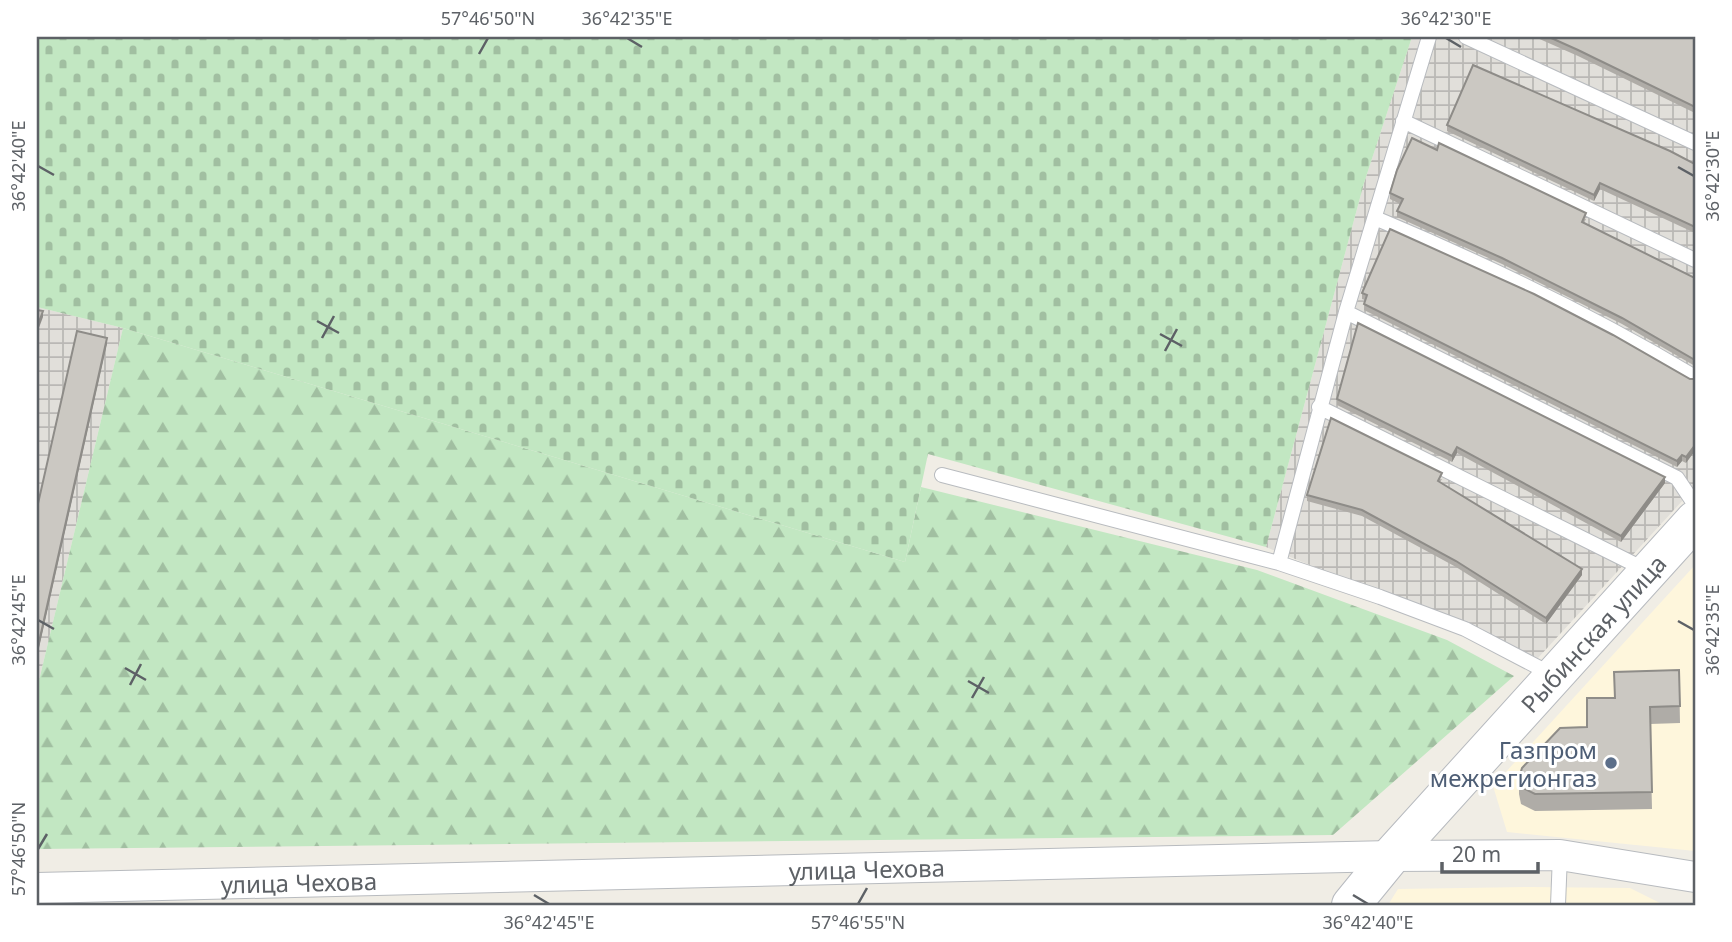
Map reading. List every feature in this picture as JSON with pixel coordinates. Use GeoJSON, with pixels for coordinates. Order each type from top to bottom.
{"type":"FeatureCollection","features":[{"type":"Feature","properties":{"kind":"main road","name":"Рыбинская улица"},"geometry":{"type":"LineString","coordinates":[[1351,905],[1391,856],[1695,520]]}},
{"type":"Feature","properties":{"kind":"street","name":"улица Чехова"},"geometry":{"type":"LineString","coordinates":[[37,888],[1391,856],[1560,855],[1695,877]]}},
{"type":"Feature","properties":{"kind":"lane"},"geometry":{"type":"LineString","coordinates":[[1279,564],[1346,312],[1429,37]]}},
{"type":"Feature","properties":{"kind":"lane"},"geometry":{"type":"LineString","coordinates":[[1466,37],[1695,143]]}},
{"type":"Feature","properties":{"kind":"lane"},"geometry":{"type":"LineString","coordinates":[[1403,121],[1695,260]]}},
{"type":"Feature","properties":{"kind":"lane"},"geometry":{"type":"LineString","coordinates":[[1376,218],[1480,262],[1695,377]]}},
{"type":"Feature","properties":{"kind":"lane"},"geometry":{"type":"LineString","coordinates":[[1346,312],[1677,478],[1695,505]]}},
{"type":"Feature","properties":{"kind":"lane"},"geometry":{"type":"LineString","coordinates":[[1319,407],[1650,571]]}},
{"type":"Feature","properties":{"kind":"lane"},"geometry":{"type":"LineString","coordinates":[[942,475],[1279,564],[1380,597],[1465,629],[1553,675]]}},
{"type":"Feature","properties":{"kind":"lane"},"geometry":{"type":"LineString","coordinates":[[1558,905],[1560,855]]}},
{"type":"Feature","properties":{"kind":"shaded area"},"geometry":{"type":"Polygon","coordinates":[[[1412,37],[1695,37],[1695,487],[1538,658],[1266,547],[1364,183],[1412,37]]]}},
{"type":"Feature","properties":{"kind":"shaded area"},"geometry":{"type":"Polygon","coordinates":[[[37,307],[123,328],[37,689],[37,307]]]}},
{"type":"Feature","properties":{"kind":"shaded area"},"geometry":{"type":"Polygon","coordinates":[[[1695,565],[1695,851],[1507,832],[1493,786],[1695,565]]]}},
{"type":"Feature","properties":{"kind":"shaded area"},"geometry":{"type":"Polygon","coordinates":[[[1630,888],[1664,905],[1388,905],[1398,889],[1630,888]]]}},
{"type":"Feature","properties":{"kind":"green space"},"geometry":{"type":"Polygon","coordinates":[[[37,37],[1412,37],[1364,183],[1266,547],[928,454],[905,562],[123,328],[37,307],[37,37]]]}},
{"type":"Feature","properties":{"kind":"green space"},"geometry":{"type":"Polygon","coordinates":[[[123,328],[905,562],[921,487],[1257,570],[1447,640],[1514,676],[1333,835],[37,849],[37,689],[123,328]]]}},
{"type":"Feature","properties":{"kind":"building"},"geometry":{"type":"Polygon","coordinates":[[[1549,37],[1695,37],[1695,107],[1578,50],[1549,37]]]}},
{"type":"Feature","properties":{"kind":"building"},"geometry":{"type":"Polygon","coordinates":[[[1473,65],[1695,164],[1695,227],[1600,183],[1594,195],[1447,125],[1473,65]]]}},
{"type":"Feature","properties":{"kind":"building"},"geometry":{"type":"Polygon","coordinates":[[[1412,138],[1437,150],[1439,143],[1586,213],[1582,222],[1695,278],[1695,360],[1622,318],[1502,258],[1397,211],[1403,199],[1390,193],[1412,138]]]}},
{"type":"Feature","properties":{"kind":"building"},"geometry":{"type":"Polygon","coordinates":[[[1390,229],[1534,294],[1690,379],[1695,379],[1695,445],[1686,457],[1682,455],[1677,461],[1364,304],[1367,295],[1362,293],[1390,229]]]}},
{"type":"Feature","properties":{"kind":"building"},"geometry":{"type":"Polygon","coordinates":[[[37,310],[43,311],[37,327],[37,310]]]}},
{"type":"Feature","properties":{"kind":"building"},"geometry":{"type":"Polygon","coordinates":[[[1358,323],[1665,477],[1621,536],[1457,447],[1452,456],[1337,399],[1358,323]]]}},
{"type":"Feature","properties":{"kind":"building"},"geometry":{"type":"Polygon","coordinates":[[[77,331],[107,338],[37,651],[37,508],[77,331]]]}},
{"type":"Feature","properties":{"kind":"building"},"geometry":{"type":"Polygon","coordinates":[[[1331,418],[1442,473],[1438,481],[1582,569],[1546,618],[1456,561],[1362,510],[1307,495],[1331,418]]]}},
{"type":"Feature","properties":{"kind":"building"},"geometry":{"type":"Polygon","coordinates":[[[1679,670],[1680,706],[1650,707],[1652,792],[1535,794],[1521,787],[1519,778],[1522,768],[1560,728],[1587,727],[1587,698],[1615,698],[1614,672],[1679,670]]]}},
{"type":"Feature","properties":{"kind":"place","name":"Газпром межрегионгаз"},"geometry":{"type":"Point","coordinates":[1611,763]}}]}
